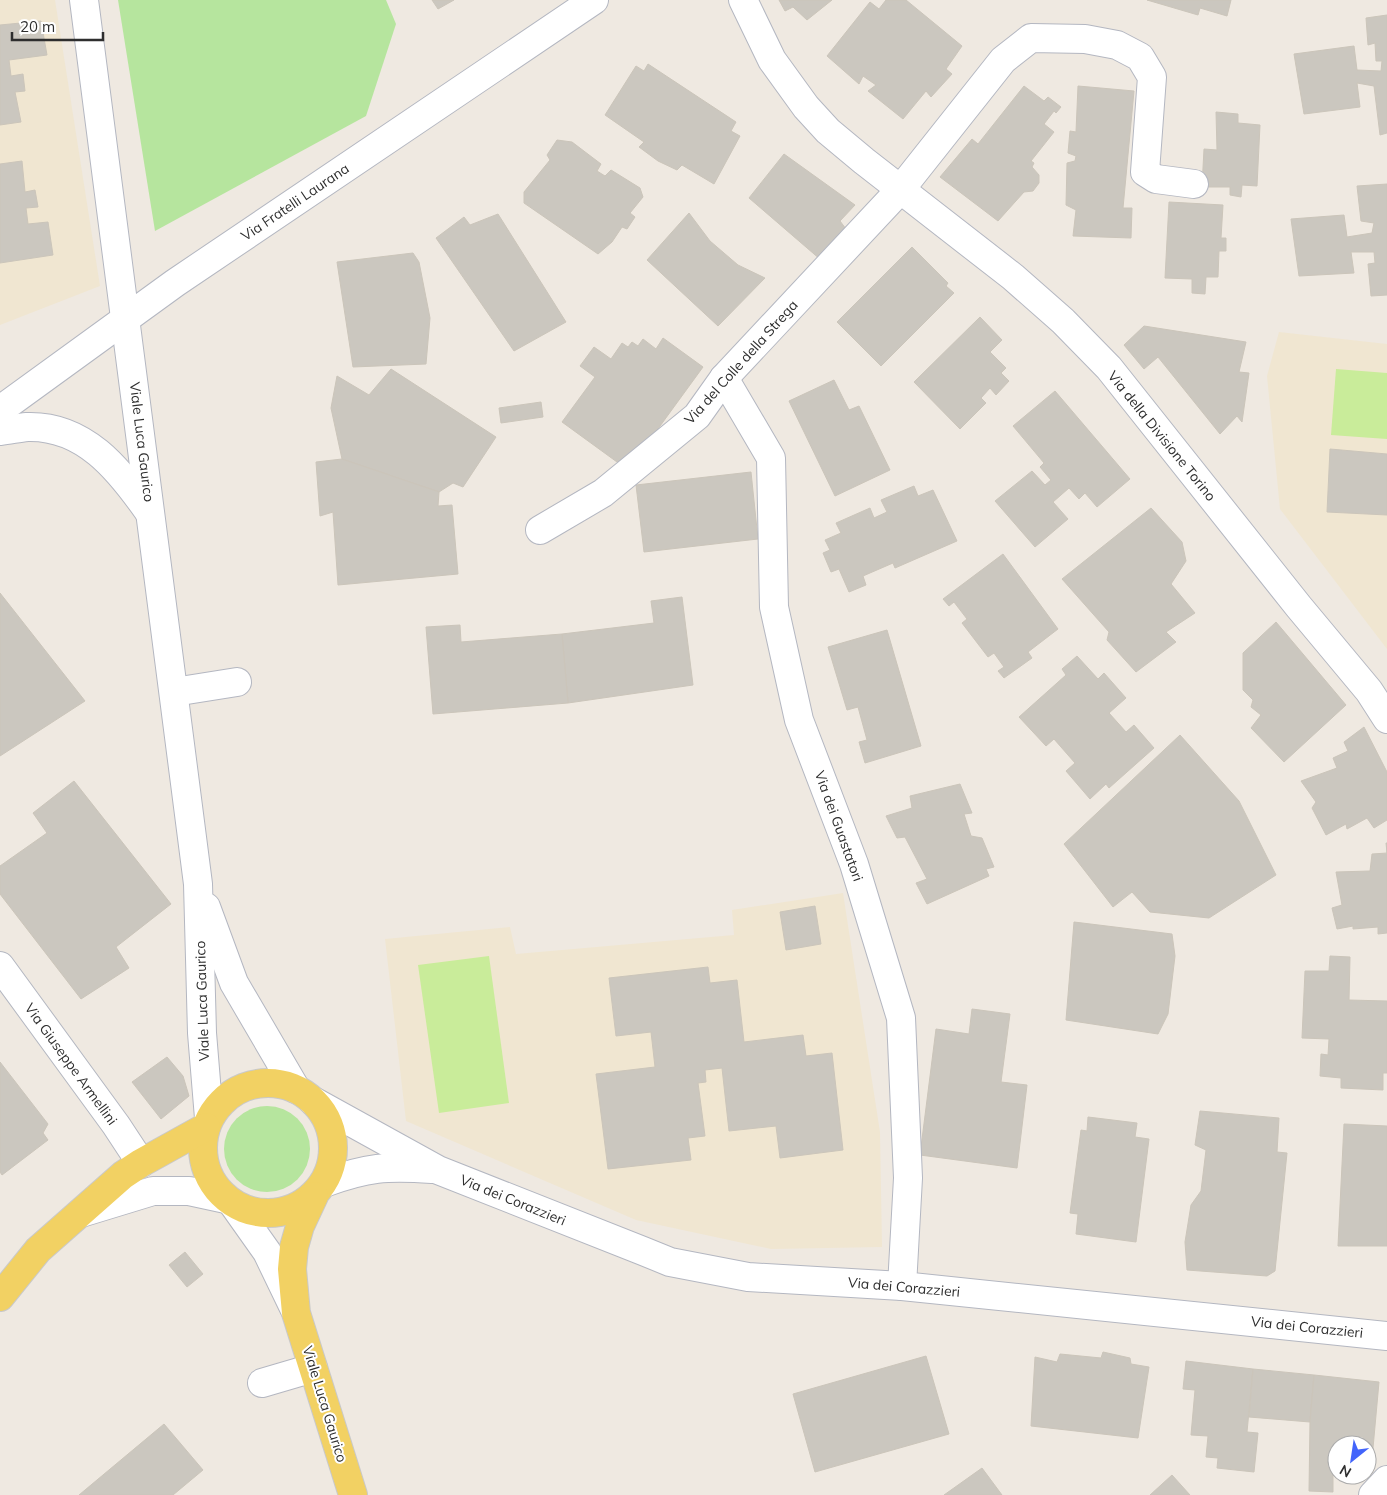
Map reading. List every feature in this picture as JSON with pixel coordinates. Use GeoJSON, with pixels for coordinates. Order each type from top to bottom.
{"type":"FeatureCollection","features":[{"type":"Feature","properties":{"kind":"main road"},"geometry":{"type":"LineString","coordinates":[[0,1297],[38,1250],[123,1175],[208,1122],[227,1098],[251,1085],[278,1084],[304,1095],[323,1112],[333,1136],[333,1161],[319,1190],[298,1206],[276,1214],[255,1212],[230,1202],[211,1180],[205,1164],[203,1145],[208,1122]]}},
{"type":"Feature","properties":{"kind":"main road","name":"Viale Luca Gaurico"},"geometry":{"type":"LineString","coordinates":[[319,1190],[294,1247],[292,1269],[296,1313],[353,1495]]}},
{"type":"Feature","properties":{"kind":"street","name":"Viale Luca Gaurico"},"geometry":{"type":"LineString","coordinates":[[84,0],[198,884],[202,1033],[208,1122]]}},
{"type":"Feature","properties":{"kind":"street","name":"Via Fratelli Laurana"},"geometry":{"type":"LineString","coordinates":[[0,410],[126,317],[594,0]]}},
{"type":"Feature","properties":{"kind":"street","name":"Via della Divisione Torino"},"geometry":{"type":"LineString","coordinates":[[743,0],[772,60],[806,107],[828,131],[900,190],[1013,277],[1063,321],[1109,368],[1299,607],[1369,691],[1387,719]]}},
{"type":"Feature","properties":{"kind":"street"},"geometry":{"type":"LineString","coordinates":[[900,190],[1003,60],[1031,38],[1085,39],[1117,45],[1140,57],[1152,77],[1145,172],[1156,179],[1194,184]]}},
{"type":"Feature","properties":{"kind":"street","name":"Via del Colle della Strega"},"geometry":{"type":"LineString","coordinates":[[540,530],[603,494],[697,416],[724,378],[900,190]]}},
{"type":"Feature","properties":{"kind":"street","name":"Via dei Guastatori"},"geometry":{"type":"LineString","coordinates":[[724,378],[771,458],[774,608],[799,720],[854,864],[901,1018],[908,1178],[902,1286]]}},
{"type":"Feature","properties":{"kind":"street"},"geometry":{"type":"LineString","coordinates":[[0,432],[38,428],[53,429],[80,438],[124,477],[152,516]]}},
{"type":"Feature","properties":{"kind":"street"},"geometry":{"type":"LineString","coordinates":[[174,692],[237,682]]}},
{"type":"Feature","properties":{"kind":"street","name":"Viale Luca Gaurico"},"geometry":{"type":"LineString","coordinates":[[198,884],[234,982],[304,1095]]}},
{"type":"Feature","properties":{"kind":"street","name":"Via Giuseppe Armellini"},"geometry":{"type":"LineString","coordinates":[[0,966],[116,1125],[141,1163]]}},
{"type":"Feature","properties":{"kind":"street","name":"Via dei Corazzieri"},"geometry":{"type":"LineString","coordinates":[[304,1095],[438,1170],[670,1262],[710,1271],[769,1280],[902,1286],[1387,1336]]}},
{"type":"Feature","properties":{"kind":"street","name":"Via dei Corazzieri"},"geometry":{"type":"LineString","coordinates":[[319,1190],[361,1170],[377,1168],[438,1170]]}},
{"type":"Feature","properties":{"kind":"street"},"geometry":{"type":"LineString","coordinates":[[81,1213],[153,1191],[189,1191],[230,1202]]}},
{"type":"Feature","properties":{"kind":"street","name":"Viale Luca Gaurico"},"geometry":{"type":"LineString","coordinates":[[230,1202],[267,1252],[296,1313]]}},
{"type":"Feature","properties":{"kind":"street"},"geometry":{"type":"LineString","coordinates":[[262,1383],[313,1368]]}},
{"type":"Feature","properties":{"kind":"street"},"geometry":{"type":"LineString","coordinates":[[1373,1495],[1387,1480]]}},
{"type":"Feature","properties":{"kind":"shaded area"},"geometry":{"type":"Polygon","coordinates":[[[0,0],[55,0],[100,286],[0,325],[0,0]]]}},
{"type":"Feature","properties":{"kind":"shaded area"},"geometry":{"type":"Polygon","coordinates":[[[1279,332],[1387,344],[1387,649],[1280,509],[1267,376],[1279,332]]]}},
{"type":"Feature","properties":{"kind":"shaded area"},"geometry":{"type":"Polygon","coordinates":[[[843,893],[880,1132],[882,1247],[771,1249],[636,1220],[406,1121],[385,939],[510,927],[516,954],[734,935],[732,910],[843,893]]]}},
{"type":"Feature","properties":{"kind":"green space"},"geometry":{"type":"Polygon","coordinates":[[[118,0],[386,0],[396,24],[366,116],[155,231],[118,0]]]}},
{"type":"Feature","properties":{"kind":"green space"},"geometry":{"type":"Polygon","coordinates":[[[1336,369],[1387,373],[1387,439],[1331,435],[1336,369]]]}},
{"type":"Feature","properties":{"kind":"green space"},"geometry":{"type":"Polygon","coordinates":[[[489,956],[509,1103],[439,1113],[418,965],[489,956]]]}},
{"type":"Feature","properties":{"kind":"green space"},"geometry":{"type":"Polygon","coordinates":[[[267,1106],[284,1109],[298,1118],[307,1132],[310,1149],[307,1166],[298,1180],[284,1189],[267,1192],[250,1189],[236,1180],[227,1166],[224,1149],[227,1132],[236,1118],[250,1109],[267,1106]]]}},
{"type":"Feature","properties":{"kind":"building"},"geometry":{"type":"Polygon","coordinates":[[[432,0],[454,0],[438,9],[432,0]]]}},
{"type":"Feature","properties":{"kind":"building"},"geometry":{"type":"Polygon","coordinates":[[[779,0],[832,0],[807,20],[793,7],[785,11],[779,0]]]}},
{"type":"Feature","properties":{"kind":"building"},"geometry":{"type":"Polygon","coordinates":[[[886,0],[906,0],[962,46],[946,69],[952,74],[931,97],[926,91],[903,119],[868,91],[876,85],[863,76],[859,84],[827,56],[870,2],[879,9],[886,0]]]}},
{"type":"Feature","properties":{"kind":"building"},"geometry":{"type":"Polygon","coordinates":[[[1147,0],[1231,0],[1227,16],[1200,8],[1198,15],[1147,0]]]}},
{"type":"Feature","properties":{"kind":"building"},"geometry":{"type":"Polygon","coordinates":[[[1387,15],[1387,133],[1380,135],[1374,86],[1357,83],[1360,107],[1304,114],[1294,54],[1354,46],[1357,70],[1381,71],[1382,61],[1376,61],[1375,43],[1368,45],[1366,18],[1387,15]]]}},
{"type":"Feature","properties":{"kind":"building"},"geometry":{"type":"Polygon","coordinates":[[[41,21],[47,55],[9,60],[11,76],[23,74],[25,91],[15,92],[21,122],[0,125],[0,25],[41,21]]]}},
{"type":"Feature","properties":{"kind":"building"},"geometry":{"type":"Polygon","coordinates":[[[648,64],[736,122],[731,131],[740,136],[714,184],[682,165],[677,170],[658,161],[639,147],[644,142],[605,115],[636,66],[644,71],[648,64]]]}},
{"type":"Feature","properties":{"kind":"building"},"geometry":{"type":"Polygon","coordinates":[[[1024,86],[1044,101],[1048,97],[1061,107],[1056,113],[1054,111],[1044,124],[1054,132],[1031,161],[1034,163],[1032,167],[1039,175],[1039,183],[1033,191],[1024,192],[998,221],[940,177],[972,139],[978,144],[1024,86]]]}},
{"type":"Feature","properties":{"kind":"building"},"geometry":{"type":"Polygon","coordinates":[[[1078,86],[1134,91],[1123,208],[1132,208],[1131,238],[1073,236],[1076,210],[1066,205],[1067,163],[1075,161],[1076,156],[1068,153],[1070,131],[1076,132],[1078,86]]]}},
{"type":"Feature","properties":{"kind":"building"},"geometry":{"type":"Polygon","coordinates":[[[1216,112],[1238,114],[1238,123],[1260,125],[1257,186],[1242,185],[1241,197],[1230,195],[1230,187],[1202,187],[1204,149],[1217,150],[1216,112]]]}},
{"type":"Feature","properties":{"kind":"building"},"geometry":{"type":"Polygon","coordinates":[[[557,140],[572,142],[601,164],[597,171],[605,176],[611,170],[640,188],[643,197],[630,213],[635,217],[627,229],[622,227],[612,242],[598,254],[524,203],[524,192],[550,160],[547,155],[557,140]]]}},
{"type":"Feature","properties":{"kind":"building"},"geometry":{"type":"Polygon","coordinates":[[[784,154],[855,205],[840,221],[846,229],[821,260],[749,198],[784,154]]]}},
{"type":"Feature","properties":{"kind":"building"},"geometry":{"type":"Polygon","coordinates":[[[22,161],[25,192],[35,190],[38,207],[26,208],[28,224],[48,222],[53,255],[0,263],[0,164],[22,161]]]}},
{"type":"Feature","properties":{"kind":"building"},"geometry":{"type":"Polygon","coordinates":[[[1387,184],[1387,295],[1371,296],[1368,264],[1375,263],[1374,252],[1351,252],[1354,273],[1299,276],[1291,219],[1344,215],[1347,237],[1372,233],[1374,223],[1361,221],[1357,186],[1387,184]]]}},
{"type":"Feature","properties":{"kind":"building"},"geometry":{"type":"Polygon","coordinates":[[[1169,202],[1223,205],[1221,238],[1226,238],[1226,251],[1219,251],[1218,277],[1206,277],[1205,294],[1192,293],[1192,279],[1165,278],[1169,202]]]}},
{"type":"Feature","properties":{"kind":"building"},"geometry":{"type":"Polygon","coordinates":[[[689,213],[710,241],[738,265],[765,278],[718,326],[647,260],[689,213]]]}},
{"type":"Feature","properties":{"kind":"building"},"geometry":{"type":"Polygon","coordinates":[[[498,214],[566,322],[514,351],[436,238],[464,217],[470,225],[498,214]]]}},
{"type":"Feature","properties":{"kind":"building"},"geometry":{"type":"Polygon","coordinates":[[[912,247],[948,283],[946,286],[954,293],[881,366],[837,322],[912,247]]]}},
{"type":"Feature","properties":{"kind":"building"},"geometry":{"type":"Polygon","coordinates":[[[413,253],[419,262],[430,318],[426,364],[353,367],[337,262],[413,253]]]}},
{"type":"Feature","properties":{"kind":"building"},"geometry":{"type":"Polygon","coordinates":[[[980,317],[1002,340],[990,352],[1006,368],[1001,373],[1009,381],[996,395],[990,388],[981,398],[986,403],[960,429],[914,382],[980,317]]]}},
{"type":"Feature","properties":{"kind":"building"},"geometry":{"type":"Polygon","coordinates":[[[1144,326],[1246,342],[1239,372],[1249,373],[1242,422],[1237,416],[1220,434],[1158,357],[1144,369],[1124,345],[1144,326]]]}},
{"type":"Feature","properties":{"kind":"building"},"geometry":{"type":"Polygon","coordinates":[[[663,338],[703,367],[628,470],[562,422],[595,377],[580,366],[594,347],[611,359],[622,343],[628,347],[632,342],[638,346],[643,339],[656,349],[663,338]]]}},
{"type":"Feature","properties":{"kind":"building"},"geometry":{"type":"Polygon","coordinates":[[[391,369],[496,437],[463,487],[453,483],[439,492],[342,459],[331,408],[337,376],[369,395],[391,369]]]}},
{"type":"Feature","properties":{"kind":"building"},"geometry":{"type":"Polygon","coordinates":[[[834,380],[849,410],[859,406],[890,470],[835,496],[789,401],[834,380]]]}},
{"type":"Feature","properties":{"kind":"building"},"geometry":{"type":"Polygon","coordinates":[[[1055,391],[1130,479],[1097,507],[1085,493],[1079,499],[1069,488],[1053,502],[1068,519],[1035,547],[995,501],[1032,471],[1045,485],[1051,480],[1040,467],[1044,463],[1013,426],[1055,391]]]}},
{"type":"Feature","properties":{"kind":"building"},"geometry":{"type":"Polygon","coordinates":[[[541,402],[543,417],[501,423],[499,408],[541,402]]]}},
{"type":"Feature","properties":{"kind":"building"},"geometry":{"type":"Polygon","coordinates":[[[1330,449],[1387,454],[1387,515],[1327,512],[1330,449]]]}},
{"type":"Feature","properties":{"kind":"building"},"geometry":{"type":"Polygon","coordinates":[[[342,459],[439,492],[438,506],[452,505],[458,574],[338,585],[333,512],[320,516],[316,462],[342,459]]]}},
{"type":"Feature","properties":{"kind":"building"},"geometry":{"type":"Polygon","coordinates":[[[751,472],[758,539],[644,552],[636,485],[751,472]]]}},
{"type":"Feature","properties":{"kind":"building"},"geometry":{"type":"Polygon","coordinates":[[[914,486],[918,496],[933,490],[957,541],[895,568],[893,563],[863,576],[866,585],[849,592],[839,569],[831,572],[823,553],[830,550],[825,540],[841,533],[836,523],[870,508],[874,518],[887,512],[881,500],[914,486]]]}},
{"type":"Feature","properties":{"kind":"building"},"geometry":{"type":"Polygon","coordinates":[[[1151,508],[1182,542],[1186,561],[1171,584],[1195,613],[1166,632],[1176,642],[1136,672],[1107,640],[1109,632],[1062,579],[1151,508]]]}},
{"type":"Feature","properties":{"kind":"building"},"geometry":{"type":"Polygon","coordinates":[[[1003,554],[1058,629],[1028,652],[1032,658],[1004,678],[998,671],[1004,667],[994,653],[988,657],[962,623],[967,619],[954,602],[949,606],[943,599],[1003,554]]]}},
{"type":"Feature","properties":{"kind":"building"},"geometry":{"type":"Polygon","coordinates":[[[0,593],[85,701],[0,756],[0,593]]]}},
{"type":"Feature","properties":{"kind":"building"},"geometry":{"type":"Polygon","coordinates":[[[682,597],[693,685],[568,703],[562,634],[654,623],[651,601],[682,597]]]}},
{"type":"Feature","properties":{"kind":"building"},"geometry":{"type":"Polygon","coordinates":[[[1276,622],[1346,705],[1284,762],[1251,728],[1261,715],[1251,707],[1253,700],[1243,690],[1243,653],[1276,622]]]}},
{"type":"Feature","properties":{"kind":"building"},"geometry":{"type":"Polygon","coordinates":[[[460,625],[461,642],[562,634],[568,703],[433,714],[426,627],[460,625]]]}},
{"type":"Feature","properties":{"kind":"building"},"geometry":{"type":"Polygon","coordinates":[[[887,630],[921,746],[865,763],[859,742],[867,740],[858,707],[847,710],[828,647],[887,630]]]}},
{"type":"Feature","properties":{"kind":"building"},"geometry":{"type":"Polygon","coordinates":[[[1077,656],[1098,679],[1104,673],[1126,698],[1109,713],[1126,732],[1134,725],[1154,748],[1109,788],[1106,784],[1090,799],[1066,771],[1075,763],[1054,739],[1046,746],[1019,717],[1066,675],[1062,669],[1077,656]]]}},
{"type":"Feature","properties":{"kind":"building"},"geometry":{"type":"Polygon","coordinates":[[[1364,727],[1387,772],[1387,820],[1374,828],[1367,818],[1347,829],[1346,824],[1326,835],[1312,808],[1316,802],[1301,781],[1337,768],[1333,758],[1348,751],[1344,742],[1364,727]]]}},
{"type":"Feature","properties":{"kind":"building"},"geometry":{"type":"Polygon","coordinates":[[[1180,735],[1239,801],[1276,875],[1209,918],[1150,912],[1132,892],[1113,907],[1064,844],[1180,735]]]}},
{"type":"Feature","properties":{"kind":"building"},"geometry":{"type":"Polygon","coordinates":[[[74,781],[171,904],[116,947],[129,968],[81,999],[0,894],[0,866],[47,833],[33,813],[74,781]]]}},
{"type":"Feature","properties":{"kind":"building"},"geometry":{"type":"Polygon","coordinates":[[[960,784],[972,813],[964,814],[971,836],[982,838],[994,867],[986,869],[989,876],[927,904],[916,883],[927,879],[905,837],[897,838],[886,816],[912,808],[910,796],[960,784]]]}},
{"type":"Feature","properties":{"kind":"building"},"geometry":{"type":"Polygon","coordinates":[[[1387,853],[1387,933],[1378,934],[1378,927],[1353,929],[1353,926],[1337,929],[1332,908],[1342,905],[1336,872],[1370,871],[1372,854],[1387,853]]]}},
{"type":"Feature","properties":{"kind":"building"},"geometry":{"type":"Polygon","coordinates":[[[815,906],[821,944],[786,950],[780,912],[815,906]]]}},
{"type":"Feature","properties":{"kind":"building"},"geometry":{"type":"Polygon","coordinates":[[[1074,922],[1172,934],[1175,956],[1168,1014],[1158,1034],[1066,1020],[1074,922]]]}},
{"type":"Feature","properties":{"kind":"building"},"geometry":{"type":"Polygon","coordinates":[[[1330,956],[1350,957],[1349,1000],[1387,1001],[1387,1073],[1383,1073],[1383,1090],[1341,1088],[1341,1078],[1320,1076],[1321,1054],[1328,1055],[1329,1039],[1302,1038],[1305,971],[1329,971],[1330,956]]]}},
{"type":"Feature","properties":{"kind":"building"},"geometry":{"type":"Polygon","coordinates":[[[708,967],[710,983],[737,980],[744,1042],[803,1035],[806,1056],[832,1053],[843,1150],[780,1158],[776,1126],[729,1131],[722,1068],[705,1070],[706,1082],[698,1083],[705,1136],[688,1138],[691,1160],[608,1169],[596,1074],[655,1067],[651,1032],[616,1036],[609,978],[708,967]]]}},
{"type":"Feature","properties":{"kind":"building"},"geometry":{"type":"Polygon","coordinates":[[[972,1009],[1010,1014],[1001,1082],[1027,1085],[1017,1168],[920,1155],[936,1029],[969,1034],[972,1009]]]}},
{"type":"Feature","properties":{"kind":"building"},"geometry":{"type":"Polygon","coordinates":[[[167,1057],[183,1076],[189,1096],[161,1119],[132,1082],[167,1057]]]}},
{"type":"Feature","properties":{"kind":"building"},"geometry":{"type":"Polygon","coordinates":[[[0,1062],[48,1124],[43,1133],[48,1140],[2,1175],[0,1172],[0,1062]]]}},
{"type":"Feature","properties":{"kind":"building"},"geometry":{"type":"Polygon","coordinates":[[[1200,1111],[1279,1118],[1277,1152],[1287,1153],[1275,1271],[1267,1276],[1187,1270],[1185,1242],[1191,1205],[1201,1191],[1206,1150],[1195,1145],[1200,1111]]]}},
{"type":"Feature","properties":{"kind":"building"},"geometry":{"type":"Polygon","coordinates":[[[1088,1117],[1137,1123],[1135,1137],[1149,1139],[1136,1242],[1076,1234],[1078,1214],[1070,1213],[1081,1130],[1087,1131],[1088,1117]]]}},
{"type":"Feature","properties":{"kind":"building"},"geometry":{"type":"Polygon","coordinates":[[[1344,1124],[1387,1126],[1387,1246],[1338,1246],[1344,1124]]]}},
{"type":"Feature","properties":{"kind":"building"},"geometry":{"type":"Polygon","coordinates":[[[185,1252],[203,1274],[187,1287],[169,1265],[185,1252]]]}},
{"type":"Feature","properties":{"kind":"building"},"geometry":{"type":"Polygon","coordinates":[[[1103,1352],[1130,1358],[1131,1364],[1149,1367],[1138,1438],[1031,1426],[1035,1357],[1057,1362],[1060,1354],[1101,1358],[1103,1352]]]}},
{"type":"Feature","properties":{"kind":"building"},"geometry":{"type":"Polygon","coordinates":[[[926,1356],[949,1434],[815,1472],[793,1394],[926,1356]]]}},
{"type":"Feature","properties":{"kind":"building"},"geometry":{"type":"Polygon","coordinates":[[[1186,1361],[1253,1369],[1247,1432],[1258,1433],[1254,1472],[1217,1468],[1218,1458],[1206,1457],[1208,1436],[1191,1435],[1195,1390],[1183,1389],[1186,1361]]]}},
{"type":"Feature","properties":{"kind":"building"},"geometry":{"type":"Polygon","coordinates":[[[1253,1369],[1314,1375],[1310,1422],[1249,1417],[1253,1369]]]}},
{"type":"Feature","properties":{"kind":"building"},"geometry":{"type":"Polygon","coordinates":[[[1314,1375],[1379,1382],[1374,1435],[1327,1435],[1327,1485],[1333,1485],[1333,1492],[1309,1491],[1310,1422],[1314,1375]]]}},
{"type":"Feature","properties":{"kind":"building"},"geometry":{"type":"Polygon","coordinates":[[[164,1424],[203,1470],[173,1495],[79,1495],[164,1424]]]}},
{"type":"Feature","properties":{"kind":"building"},"geometry":{"type":"Polygon","coordinates":[[[982,1468],[1002,1495],[944,1495],[982,1468]]]}},
{"type":"Feature","properties":{"kind":"building"},"geometry":{"type":"Polygon","coordinates":[[[1172,1475],[1190,1495],[1150,1495],[1172,1475]]]}}]}
